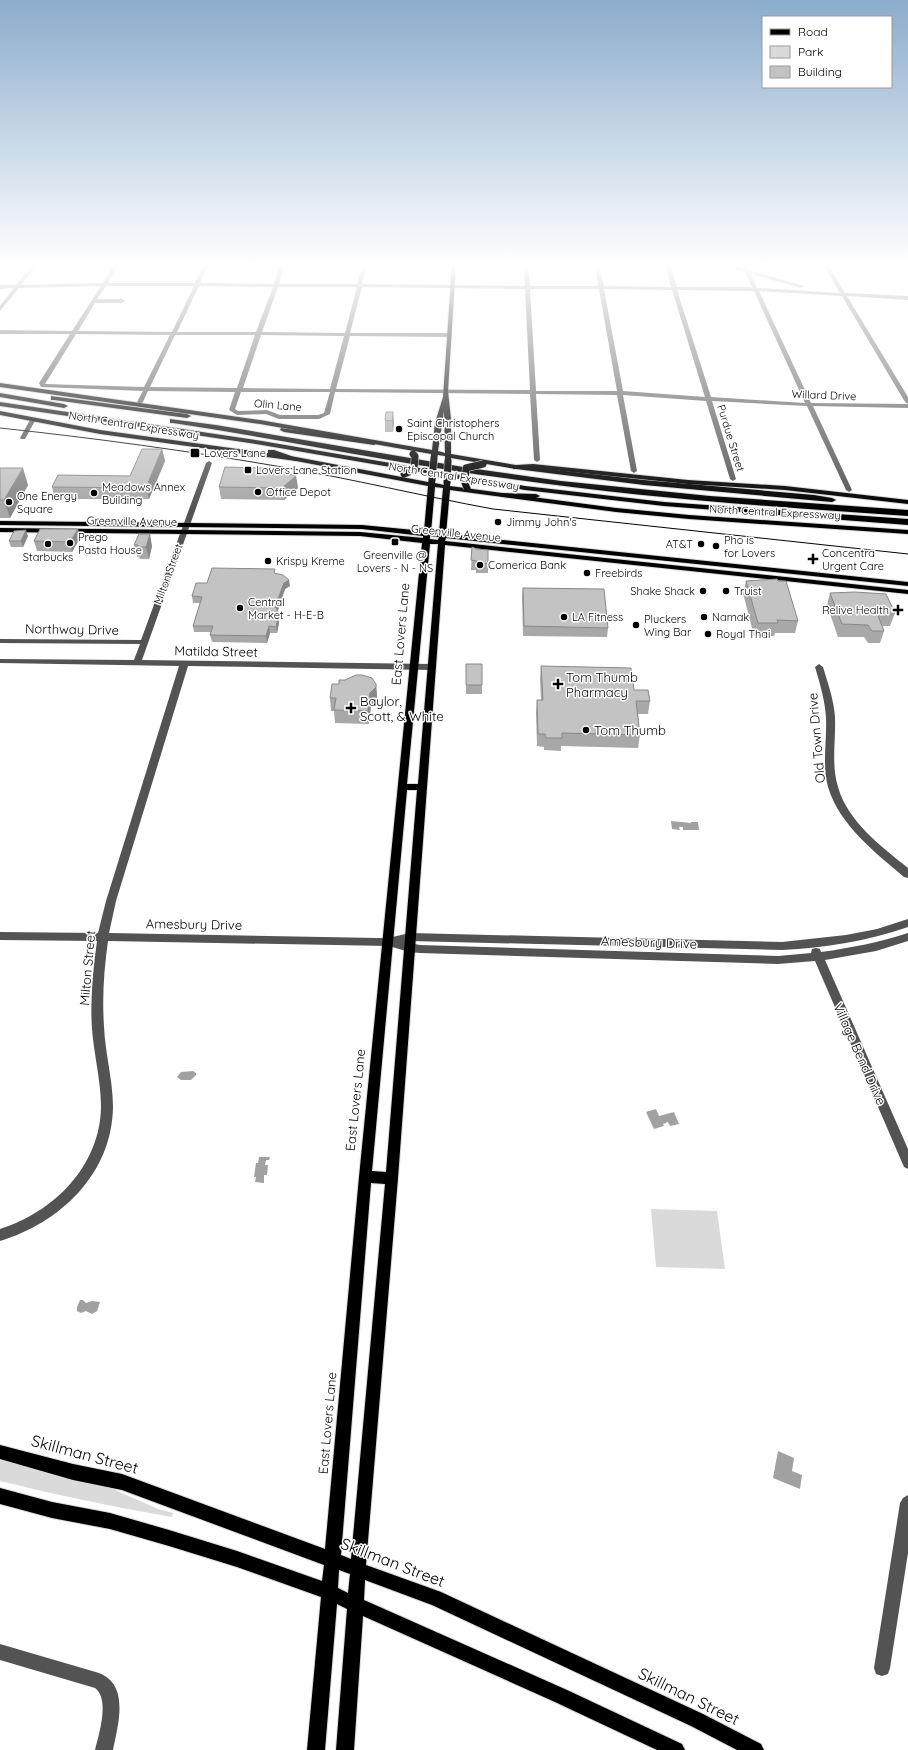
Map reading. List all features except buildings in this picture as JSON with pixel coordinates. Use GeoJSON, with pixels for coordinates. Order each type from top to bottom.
{"type":"FeatureCollection","features":[{"type":"Feature","properties":{"kind":"highway"},"geometry":{"type":"LineString","coordinates":[[0,392],[15,392],[141,409],[374,443]]}},
{"type":"Feature","properties":{"kind":"highway","name":"North Central Expressway"},"geometry":{"type":"LineString","coordinates":[[0,395],[69,407],[248,432],[456,468],[547,481],[678,496],[908,513]]}},
{"type":"Feature","properties":{"kind":"highway"},"geometry":{"type":"LineString","coordinates":[[2,404],[38,416],[99,427],[257,450],[296,459]]}},
{"type":"Feature","properties":{"kind":"highway","name":"North Central Expressway"},"geometry":{"type":"LineString","coordinates":[[2,404],[255,442],[526,488],[671,504],[908,522]]}},
{"type":"Feature","properties":{"kind":"highway"},"geometry":{"type":"LineString","coordinates":[[516,467],[563,474],[688,487],[789,494],[838,501],[874,510]]}},
{"type":"Feature","properties":{"kind":"highway"},"geometry":{"type":"LineString","coordinates":[[502,495],[540,496],[733,517],[790,520],[834,517]]}},
{"type":"Feature","properties":{"kind":"main road"},"geometry":{"type":"LineString","coordinates":[[345,1750],[355,1605],[392,1178],[441,539],[447,485],[448,419],[445,391],[447,346]]}},
{"type":"Feature","properties":{"kind":"main road","name":"North Central Expressway"},"geometry":{"type":"LineString","coordinates":[[0,385],[260,422],[404,448],[448,458],[516,467],[533,466],[688,482],[785,488],[908,502]]}},
{"type":"Feature","properties":{"kind":"main road"},"geometry":{"type":"LineString","coordinates":[[434,455],[438,423],[445,391]]}},
{"type":"Feature","properties":{"kind":"main road","name":"North Central Expressway"},"geometry":{"type":"LineString","coordinates":[[0,413],[134,438],[259,456],[296,459],[374,474],[432,482],[478,492],[616,510],[689,517],[908,532]]}},
{"type":"Feature","properties":{"kind":"main road"},"geometry":{"type":"LineString","coordinates":[[374,474],[404,474],[414,470],[415,456],[404,448]]}},
{"type":"Feature","properties":{"kind":"main road","name":"East Lovers Lane"},"geometry":{"type":"LineString","coordinates":[[316,1750],[365,1177],[434,455]]}},
{"type":"Feature","properties":{"kind":"main road"},"geometry":{"type":"LineString","coordinates":[[478,492],[467,488],[464,483],[466,468],[470,466],[492,463]]}},
{"type":"Feature","properties":{"kind":"main road","name":"Greenville Avenue"},"geometry":{"type":"LineString","coordinates":[[0,523],[426,537],[800,581],[908,592]]}},
{"type":"Feature","properties":{"kind":"main road"},"geometry":{"type":"LineString","coordinates":[[31,531],[35,523]]}},
{"type":"Feature","properties":{"kind":"main road","name":"Greenville Avenue"},"geometry":{"type":"LineString","coordinates":[[0,530],[185,529]]}},
{"type":"Feature","properties":{"kind":"main road","name":"Greenville Avenue"},"geometry":{"type":"LineString","coordinates":[[441,539],[799,572],[908,584]]}},
{"type":"Feature","properties":{"kind":"main road"},"geometry":{"type":"LineString","coordinates":[[799,572],[800,581]]}},
{"type":"Feature","properties":{"kind":"main road"},"geometry":{"type":"LineString","coordinates":[[402,787],[422,787]]}},
{"type":"Feature","properties":{"kind":"main road"},"geometry":{"type":"LineString","coordinates":[[365,1177],[392,1178]]}},
{"type":"Feature","properties":{"kind":"main road","name":"Skillman Street"},"geometry":{"type":"LineString","coordinates":[[0,1452],[73,1472],[122,1482],[435,1598],[697,1720],[755,1750]]}},
{"type":"Feature","properties":{"kind":"main road"},"geometry":{"type":"LineString","coordinates":[[0,1496],[52,1510],[110,1522],[176,1540],[312,1585],[561,1696],[676,1750]]}},
{"type":"Feature","properties":{"kind":"street","name":"Willard Drive"},"geometry":{"type":"LineString","coordinates":[[65,346],[42,383],[45,387],[620,393],[810,405],[908,406]]}},
{"type":"Feature","properties":{"kind":"street"},"geometry":{"type":"LineString","coordinates":[[140,402],[168,346]]}},
{"type":"Feature","properties":{"kind":"street"},"geometry":{"type":"LineString","coordinates":[[239,390],[254,346]]}},
{"type":"Feature","properties":{"kind":"street"},"geometry":{"type":"LineString","coordinates":[[334,390],[345,346]]}},
{"type":"Feature","properties":{"kind":"street"},"geometry":{"type":"LineString","coordinates":[[531,346],[537,460]]}},
{"type":"Feature","properties":{"kind":"street"},"geometry":{"type":"LineString","coordinates":[[611,346],[634,471]]}},
{"type":"Feature","properties":{"kind":"street","name":"Purdue Street"},"geometry":{"type":"LineString","coordinates":[[693,346],[733,479]]}},
{"type":"Feature","properties":{"kind":"street"},"geometry":{"type":"LineString","coordinates":[[782,346],[849,490]]}},
{"type":"Feature","properties":{"kind":"street"},"geometry":{"type":"LineString","coordinates":[[875,346],[908,402]]}},
{"type":"Feature","properties":{"kind":"street","name":"Olin Lane"},"geometry":{"type":"LineString","coordinates":[[239,390],[232,410],[237,412],[267,412],[279,417],[324,416],[328,412],[334,390]]}},
{"type":"Feature","properties":{"kind":"street"},"geometry":{"type":"LineString","coordinates":[[23,438],[33,419]]}},
{"type":"Feature","properties":{"kind":"street","name":"Milton Street"},"geometry":{"type":"LineString","coordinates":[[136,663],[209,463]]}},
{"type":"Feature","properties":{"kind":"street","name":"Northway Drive"},"geometry":{"type":"LineString","coordinates":[[0,640],[144,642]]}},
{"type":"Feature","properties":{"kind":"street","name":"Matilda Street"},"geometry":{"type":"LineString","coordinates":[[0,661],[431,667]]}},
{"type":"Feature","properties":{"kind":"street","name":"Milton Street"},"geometry":{"type":"LineString","coordinates":[[0,1235],[15,1231],[33,1223],[69,1194],[99,1153],[104,1139],[107,1128],[108,1110],[98,1029],[97,1004],[103,937],[107,917],[184,664]]}},
{"type":"Feature","properties":{"kind":"street","name":"Old Town Drive"},"geometry":{"type":"LineString","coordinates":[[819,667],[829,700],[830,770],[836,797],[857,829],[908,874]]}},
{"type":"Feature","properties":{"kind":"street","name":"Amesbury Drive"},"geometry":{"type":"LineString","coordinates":[[410,943],[613,942],[740,946],[813,945],[857,938],[908,923]]}},
{"type":"Feature","properties":{"kind":"street","name":"Amesbury Drive"},"geometry":{"type":"LineString","coordinates":[[0,936],[388,942],[614,956],[778,960],[819,958],[885,946],[908,937]]}},
{"type":"Feature","properties":{"kind":"street"},"geometry":{"type":"LineString","coordinates":[[613,942],[614,956]]}},
{"type":"Feature","properties":{"kind":"street","name":"Village Bend Drive"},"geometry":{"type":"LineString","coordinates":[[813,945],[908,1163]]}},
{"type":"Feature","properties":{"kind":"street"},"geometry":{"type":"LineString","coordinates":[[882,1668],[908,1503]]}},
{"type":"Feature","properties":{"kind":"street"},"geometry":{"type":"LineString","coordinates":[[0,1652],[99,1681],[107,1688],[110,1695],[110,1718],[104,1750]]}},
{"type":"Feature","properties":{"kind":"green space"},"geometry":{"type":"Polygon","coordinates":[[[651,1209],[717,1211],[725,1269],[656,1267],[651,1209]]]}},
{"type":"Feature","properties":{"kind":"green space"},"geometry":{"type":"Polygon","coordinates":[[[0,1457],[106,1486],[158,1509],[173,1513],[172,1517],[0,1481],[0,1457]]]}},
{"type":"Feature","properties":{"kind":"shaded area"},"geometry":{"type":"Polygon","coordinates":[[[671,821],[691,823],[698,822],[699,830],[683,830],[683,827],[679,827],[680,830],[672,829],[671,821]]]}},
{"type":"Feature","properties":{"kind":"shaded area"},"geometry":{"type":"Polygon","coordinates":[[[193,1071],[196,1075],[191,1080],[181,1080],[177,1077],[181,1072],[193,1071]]]}},
{"type":"Feature","properties":{"kind":"shaded area"},"geometry":{"type":"Polygon","coordinates":[[[656,1109],[659,1116],[674,1112],[679,1124],[670,1126],[668,1122],[663,1124],[664,1126],[654,1129],[646,1112],[656,1109]]]}},
{"type":"Feature","properties":{"kind":"shaded area"},"geometry":{"type":"Polygon","coordinates":[[[259,1157],[270,1157],[269,1160],[266,1160],[265,1165],[268,1165],[267,1175],[264,1175],[264,1183],[255,1182],[256,1177],[254,1177],[256,1163],[258,1163],[259,1157]]]}},
{"type":"Feature","properties":{"kind":"shaded area"},"geometry":{"type":"Polygon","coordinates":[[[80,1300],[83,1300],[86,1303],[92,1301],[100,1302],[97,1311],[92,1314],[86,1311],[81,1313],[77,1311],[80,1300]]]}},
{"type":"Feature","properties":{"kind":"shaded area"},"geometry":{"type":"Polygon","coordinates":[[[778,1451],[794,1458],[792,1471],[802,1475],[800,1489],[773,1478],[778,1451]]]}},
{"type":"Feature","properties":{"kind":"tram line"},"geometry":{"type":"LineString","coordinates":[[0,428],[141,445],[247,461],[493,509],[908,554]]}},
{"type":"Feature","properties":{"kind":"place","name":"Saint Christophers Episcopal Church"},"geometry":{"type":"Point","coordinates":[399,429]}},
{"type":"Feature","properties":{"kind":"place","name":"Lovers Lane"},"geometry":{"type":"Point","coordinates":[195,453]}},
{"type":"Feature","properties":{"kind":"place","name":"Lovers Lane Station"},"geometry":{"type":"Point","coordinates":[248,470]}},
{"type":"Feature","properties":{"kind":"place","name":"Office Depot"},"geometry":{"type":"Point","coordinates":[258,492]}},
{"type":"Feature","properties":{"kind":"place","name":"Meadows Annex Building"},"geometry":{"type":"Point","coordinates":[94,493]}},
{"type":"Feature","properties":{"kind":"place","name":"One Energy Square"},"geometry":{"type":"Point","coordinates":[9,502]}},
{"type":"Feature","properties":{"kind":"place","name":"Jimmy John's"},"geometry":{"type":"Point","coordinates":[498,522]}},
{"type":"Feature","properties":{"kind":"place","name":"Greenville @ Lovers - N - NS"},"geometry":{"type":"Point","coordinates":[395,542]}},
{"type":"Feature","properties":{"kind":"place","name":"Prego Pasta House"},"geometry":{"type":"Point","coordinates":[70,543]}},
{"type":"Feature","properties":{"kind":"place","name":"Starbucks"},"geometry":{"type":"Point","coordinates":[48,544]}},
{"type":"Feature","properties":{"kind":"place","name":"AT&T"},"geometry":{"type":"Point","coordinates":[701,544]}},
{"type":"Feature","properties":{"kind":"place","name":"Pho is for Lovers"},"geometry":{"type":"Point","coordinates":[716,546]}},
{"type":"Feature","properties":{"kind":"place","name":"Concentra Urgent Care"},"geometry":{"type":"Point","coordinates":[813,559]}},
{"type":"Feature","properties":{"kind":"place","name":"Krispy Kreme"},"geometry":{"type":"Point","coordinates":[268,561]}},
{"type":"Feature","properties":{"kind":"place","name":"Comerica Bank"},"geometry":{"type":"Point","coordinates":[480,565]}},
{"type":"Feature","properties":{"kind":"place","name":"Freebirds"},"geometry":{"type":"Point","coordinates":[587,573]}},
{"type":"Feature","properties":{"kind":"place","name":"Shake Shack"},"geometry":{"type":"Point","coordinates":[703,591]}},
{"type":"Feature","properties":{"kind":"place","name":"Truist"},"geometry":{"type":"Point","coordinates":[726,591]}},
{"type":"Feature","properties":{"kind":"place","name":"Central Market - H-E-B"},"geometry":{"type":"Point","coordinates":[240,608]}},
{"type":"Feature","properties":{"kind":"place","name":"Relive Health"},"geometry":{"type":"Point","coordinates":[898,610]}},
{"type":"Feature","properties":{"kind":"place","name":"LA Fitness"},"geometry":{"type":"Point","coordinates":[564,617]}},
{"type":"Feature","properties":{"kind":"place","name":"Namak"},"geometry":{"type":"Point","coordinates":[704,617]}},
{"type":"Feature","properties":{"kind":"place","name":"Pluckers Wing Bar"},"geometry":{"type":"Point","coordinates":[636,625]}},
{"type":"Feature","properties":{"kind":"place","name":"Royal Thai"},"geometry":{"type":"Point","coordinates":[708,634]}},
{"type":"Feature","properties":{"kind":"place","name":"Tom Thumb Pharmacy"},"geometry":{"type":"Point","coordinates":[558,684]}},
{"type":"Feature","properties":{"kind":"place","name":"Baylor, Scott, & White"},"geometry":{"type":"Point","coordinates":[351,708]}},
{"type":"Feature","properties":{"kind":"place","name":"Tom Thumb"},"geometry":{"type":"Point","coordinates":[586,730]}}]}
